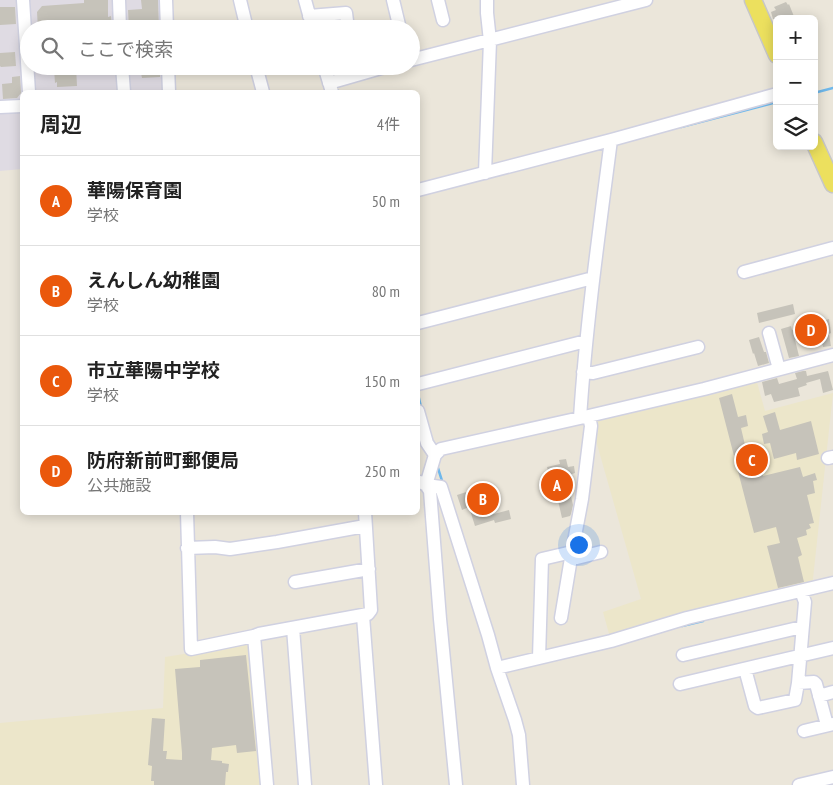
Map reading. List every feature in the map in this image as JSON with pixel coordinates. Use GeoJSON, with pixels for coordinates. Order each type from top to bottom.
{"type":"FeatureCollection","features":[{"type":"Feature","properties":{"kind":"main road"},"geometry":{"type":"LineString","coordinates":[[753,0],[773,46]]}},
{"type":"Feature","properties":{"kind":"main road"},"geometry":{"type":"LineString","coordinates":[[818,150],[833,184]]}},
{"type":"Feature","properties":{"kind":"street"},"geometry":{"type":"LineString","coordinates":[[23,0],[24,20]]}},
{"type":"Feature","properties":{"kind":"street"},"geometry":{"type":"LineString","coordinates":[[118,0],[119,20]]}},
{"type":"Feature","properties":{"kind":"street"},"geometry":{"type":"LineString","coordinates":[[166,0],[167,20]]}},
{"type":"Feature","properties":{"kind":"street"},"geometry":{"type":"LineString","coordinates":[[240,0],[245,20]]}},
{"type":"Feature","properties":{"kind":"street"},"geometry":{"type":"LineString","coordinates":[[305,0],[310,20]]}},
{"type":"Feature","properties":{"kind":"street"},"geometry":{"type":"LineString","coordinates":[[393,0],[398,20]]}},
{"type":"Feature","properties":{"kind":"street"},"geometry":{"type":"LineString","coordinates":[[438,0],[443,20]]}},
{"type":"Feature","properties":{"kind":"street"},"geometry":{"type":"LineString","coordinates":[[485,173],[490,41],[487,13],[488,0]]}},
{"type":"Feature","properties":{"kind":"street"},"geometry":{"type":"LineString","coordinates":[[420,58],[646,0]]}},
{"type":"Feature","properties":{"kind":"street"},"geometry":{"type":"LineString","coordinates":[[309,16],[346,13],[347,20]]}},
{"type":"Feature","properties":{"kind":"street"},"geometry":{"type":"LineString","coordinates":[[28,75],[29,90]]}},
{"type":"Feature","properties":{"kind":"street"},"geometry":{"type":"LineString","coordinates":[[123,75],[124,90]]}},
{"type":"Feature","properties":{"kind":"street"},"geometry":{"type":"LineString","coordinates":[[168,75],[169,90]]}},
{"type":"Feature","properties":{"kind":"street"},"geometry":{"type":"LineString","coordinates":[[258,75],[262,90]]}},
{"type":"Feature","properties":{"kind":"street"},"geometry":{"type":"LineString","coordinates":[[326,75],[330,88],[349,75]]}},
{"type":"Feature","properties":{"kind":"street"},"geometry":{"type":"LineString","coordinates":[[420,189],[611,140],[773,95]]}},
{"type":"Feature","properties":{"kind":"street"},"geometry":{"type":"LineString","coordinates":[[0,107],[20,106]]}},
{"type":"Feature","properties":{"kind":"street"},"geometry":{"type":"LineString","coordinates":[[561,618],[582,500],[592,426],[585,417],[583,372],[611,140]]}},
{"type":"Feature","properties":{"kind":"street"},"geometry":{"type":"LineString","coordinates":[[744,272],[833,248]]}},
{"type":"Feature","properties":{"kind":"street"},"geometry":{"type":"LineString","coordinates":[[420,322],[593,278]]}},
{"type":"Feature","properties":{"kind":"street"},"geometry":{"type":"LineString","coordinates":[[769,333],[779,369]]}},
{"type":"Feature","properties":{"kind":"street"},"geometry":{"type":"LineString","coordinates":[[420,383],[586,341]]}},
{"type":"Feature","properties":{"kind":"street"},"geometry":{"type":"LineString","coordinates":[[583,372],[594,373],[698,347]]}},
{"type":"Feature","properties":{"kind":"street"},"geometry":{"type":"LineString","coordinates":[[422,483],[435,455],[441,449],[585,417],[833,355]]}},
{"type":"Feature","properties":{"kind":"street"},"geometry":{"type":"LineString","coordinates":[[420,417],[427,443],[435,455]]}},
{"type":"Feature","properties":{"kind":"street"},"geometry":{"type":"LineString","coordinates":[[422,483],[440,487],[443,493],[515,720],[523,785]]}},
{"type":"Feature","properties":{"kind":"street"},"geometry":{"type":"LineString","coordinates":[[422,483],[430,491],[456,785]]}},
{"type":"Feature","properties":{"kind":"street"},"geometry":{"type":"LineString","coordinates":[[187,515],[191,649],[259,634],[368,614],[371,610],[365,515]]}},
{"type":"Feature","properties":{"kind":"street"},"geometry":{"type":"LineString","coordinates":[[188,548],[215,547],[230,549],[365,526]]}},
{"type":"Feature","properties":{"kind":"street"},"geometry":{"type":"LineString","coordinates":[[572,552],[577,558],[601,552]]}},
{"type":"Feature","properties":{"kind":"street"},"geometry":{"type":"LineString","coordinates":[[539,658],[536,560],[572,552]]}},
{"type":"Feature","properties":{"kind":"street"},"geometry":{"type":"LineString","coordinates":[[295,582],[369,569]]}},
{"type":"Feature","properties":{"kind":"street"},"geometry":{"type":"LineString","coordinates":[[497,668],[611,641],[687,618],[833,583]]}},
{"type":"Feature","properties":{"kind":"street"},"geometry":{"type":"LineString","coordinates":[[745,669],[755,706],[758,708],[796,700],[804,602],[801,591]]}},
{"type":"Feature","properties":{"kind":"street"},"geometry":{"type":"LineString","coordinates":[[363,616],[376,785]]}},
{"type":"Feature","properties":{"kind":"street"},"geometry":{"type":"LineString","coordinates":[[684,655],[802,627]]}},
{"type":"Feature","properties":{"kind":"street"},"geometry":{"type":"LineString","coordinates":[[293,628],[305,785]]}},
{"type":"Feature","properties":{"kind":"street"},"geometry":{"type":"LineString","coordinates":[[254,636],[267,785]]}},
{"type":"Feature","properties":{"kind":"street"},"geometry":{"type":"LineString","coordinates":[[680,684],[833,648]]}},
{"type":"Feature","properties":{"kind":"street"},"geometry":{"type":"LineString","coordinates":[[798,683],[814,682],[816,684],[830,725],[804,731]]}},
{"type":"Feature","properties":{"kind":"street"},"geometry":{"type":"LineString","coordinates":[[819,696],[833,692]]}},
{"type":"Feature","properties":{"kind":"street"},"geometry":{"type":"LineString","coordinates":[[805,784],[833,777]]}},
{"type":"Feature","properties":{"kind":"shaded area"},"geometry":{"type":"Polygon","coordinates":[[[0,0],[164,0],[165,20],[20,20],[20,75],[168,75],[169,90],[20,90],[20,169],[0,171],[0,0]]]}},
{"type":"Feature","properties":{"kind":"shaded area"},"geometry":{"type":"Polygon","coordinates":[[[755,375],[765,411],[833,393],[812,588],[611,641],[603,612],[641,599],[589,416],[755,375]]]}},
{"type":"Feature","properties":{"kind":"shaded area"},"geometry":{"type":"Polygon","coordinates":[[[253,643],[266,785],[0,785],[0,723],[163,708],[165,657],[253,643]]]}},
{"type":"Feature","properties":{"kind":"building"},"geometry":{"type":"Polygon","coordinates":[[[84,0],[108,0],[108,17],[111,16],[111,20],[37,20],[37,12],[42,6],[84,3],[84,0]]]}},
{"type":"Feature","properties":{"kind":"building"},"geometry":{"type":"Polygon","coordinates":[[[141,0],[158,0],[159,20],[129,20],[128,10],[142,9],[141,0]]]}},
{"type":"Feature","properties":{"kind":"building"},"geometry":{"type":"Polygon","coordinates":[[[786,2],[789,4],[793,15],[773,15],[773,19],[771,12],[776,10],[774,7],[786,2]]]}},
{"type":"Feature","properties":{"kind":"building"},"geometry":{"type":"Polygon","coordinates":[[[0,7],[15,7],[16,24],[0,25],[0,7]]]}},
{"type":"Feature","properties":{"kind":"building"},"geometry":{"type":"Polygon","coordinates":[[[15,52],[16,66],[0,66],[0,53],[15,52]]]}},
{"type":"Feature","properties":{"kind":"building"},"geometry":{"type":"Polygon","coordinates":[[[54,75],[76,75],[77,86],[57,87],[57,82],[55,83],[54,75]]]}},
{"type":"Feature","properties":{"kind":"building"},"geometry":{"type":"Polygon","coordinates":[[[141,75],[160,75],[160,77],[142,78],[141,75]]]}},
{"type":"Feature","properties":{"kind":"building"},"geometry":{"type":"Polygon","coordinates":[[[20,76],[20,94],[17,98],[3,99],[2,84],[12,83],[12,77],[20,76]]]}},
{"type":"Feature","properties":{"kind":"building"},"geometry":{"type":"Polygon","coordinates":[[[793,304],[795,314],[759,323],[757,313],[793,304]]]}},
{"type":"Feature","properties":{"kind":"building"},"geometry":{"type":"Polygon","coordinates":[[[829,319],[831,346],[823,347],[820,333],[795,340],[799,356],[789,358],[781,329],[791,326],[792,330],[829,319]]]}},
{"type":"Feature","properties":{"kind":"building"},"geometry":{"type":"Polygon","coordinates":[[[759,337],[769,363],[758,366],[749,340],[759,337]]]}},
{"type":"Feature","properties":{"kind":"building"},"geometry":{"type":"Polygon","coordinates":[[[806,371],[807,376],[828,371],[833,390],[823,393],[820,379],[806,383],[807,385],[798,388],[800,396],[774,402],[771,394],[765,396],[762,382],[777,378],[779,384],[797,379],[795,373],[806,371]]]}},
{"type":"Feature","properties":{"kind":"building"},"geometry":{"type":"Polygon","coordinates":[[[732,394],[738,417],[746,415],[748,426],[741,428],[745,445],[755,442],[759,459],[757,459],[763,476],[800,467],[803,477],[815,473],[817,480],[813,481],[815,493],[807,495],[814,523],[809,524],[811,528],[806,530],[807,535],[797,538],[802,555],[798,557],[804,582],[778,588],[767,546],[780,543],[776,527],[754,533],[719,398],[732,394]]]}},
{"type":"Feature","properties":{"kind":"building"},"geometry":{"type":"Polygon","coordinates":[[[775,412],[780,430],[811,421],[819,454],[797,460],[796,453],[774,459],[770,443],[764,444],[762,434],[768,432],[763,416],[775,412]]]}},
{"type":"Feature","properties":{"kind":"building"},"geometry":{"type":"Polygon","coordinates":[[[566,459],[568,467],[574,466],[575,473],[572,474],[573,480],[571,480],[573,491],[570,492],[573,505],[570,516],[562,518],[557,496],[554,497],[547,467],[560,464],[559,460],[566,459]]]}},
{"type":"Feature","properties":{"kind":"building"},"geometry":{"type":"Polygon","coordinates":[[[485,486],[494,514],[509,510],[511,519],[495,523],[494,520],[475,526],[469,507],[462,510],[457,495],[485,486]]]}},
{"type":"Feature","properties":{"kind":"building"},"geometry":{"type":"Polygon","coordinates":[[[246,655],[256,751],[237,753],[236,745],[212,748],[211,760],[229,764],[225,785],[154,785],[154,781],[151,781],[152,766],[148,765],[152,718],[165,719],[163,751],[167,751],[166,759],[182,760],[175,669],[200,667],[200,660],[246,655]]]}},
{"type":"Feature","properties":{"kind":"waterway"},"geometry":{"type":"LineString","coordinates":[[818,92],[833,88]]}},
{"type":"Feature","properties":{"kind":"waterway"},"geometry":{"type":"LineString","coordinates":[[681,127],[773,103]]}},
{"type":"Feature","properties":{"kind":"waterway"},"geometry":{"type":"LineString","coordinates":[[420,403],[421,407]]}},
{"type":"Feature","properties":{"kind":"waterway"},"geometry":{"type":"LineString","coordinates":[[437,465],[443,484]]}},
{"type":"Feature","properties":{"kind":"waterway"},"geometry":{"type":"LineString","coordinates":[[682,626],[703,621]]}},
{"type":"Feature","properties":{"kind":"place","name":"防府新前町郵便局"},"geometry":{"type":"Point","coordinates":[811,330]}},
{"type":"Feature","properties":{"kind":"place","name":"市立華陽中学校"},"geometry":{"type":"Point","coordinates":[752,460]}},
{"type":"Feature","properties":{"kind":"place","name":"華陽保育園"},"geometry":{"type":"Point","coordinates":[557,485]}},
{"type":"Feature","properties":{"kind":"place","name":"えんしん幼稚園"},"geometry":{"type":"Point","coordinates":[483,499]}}]}
